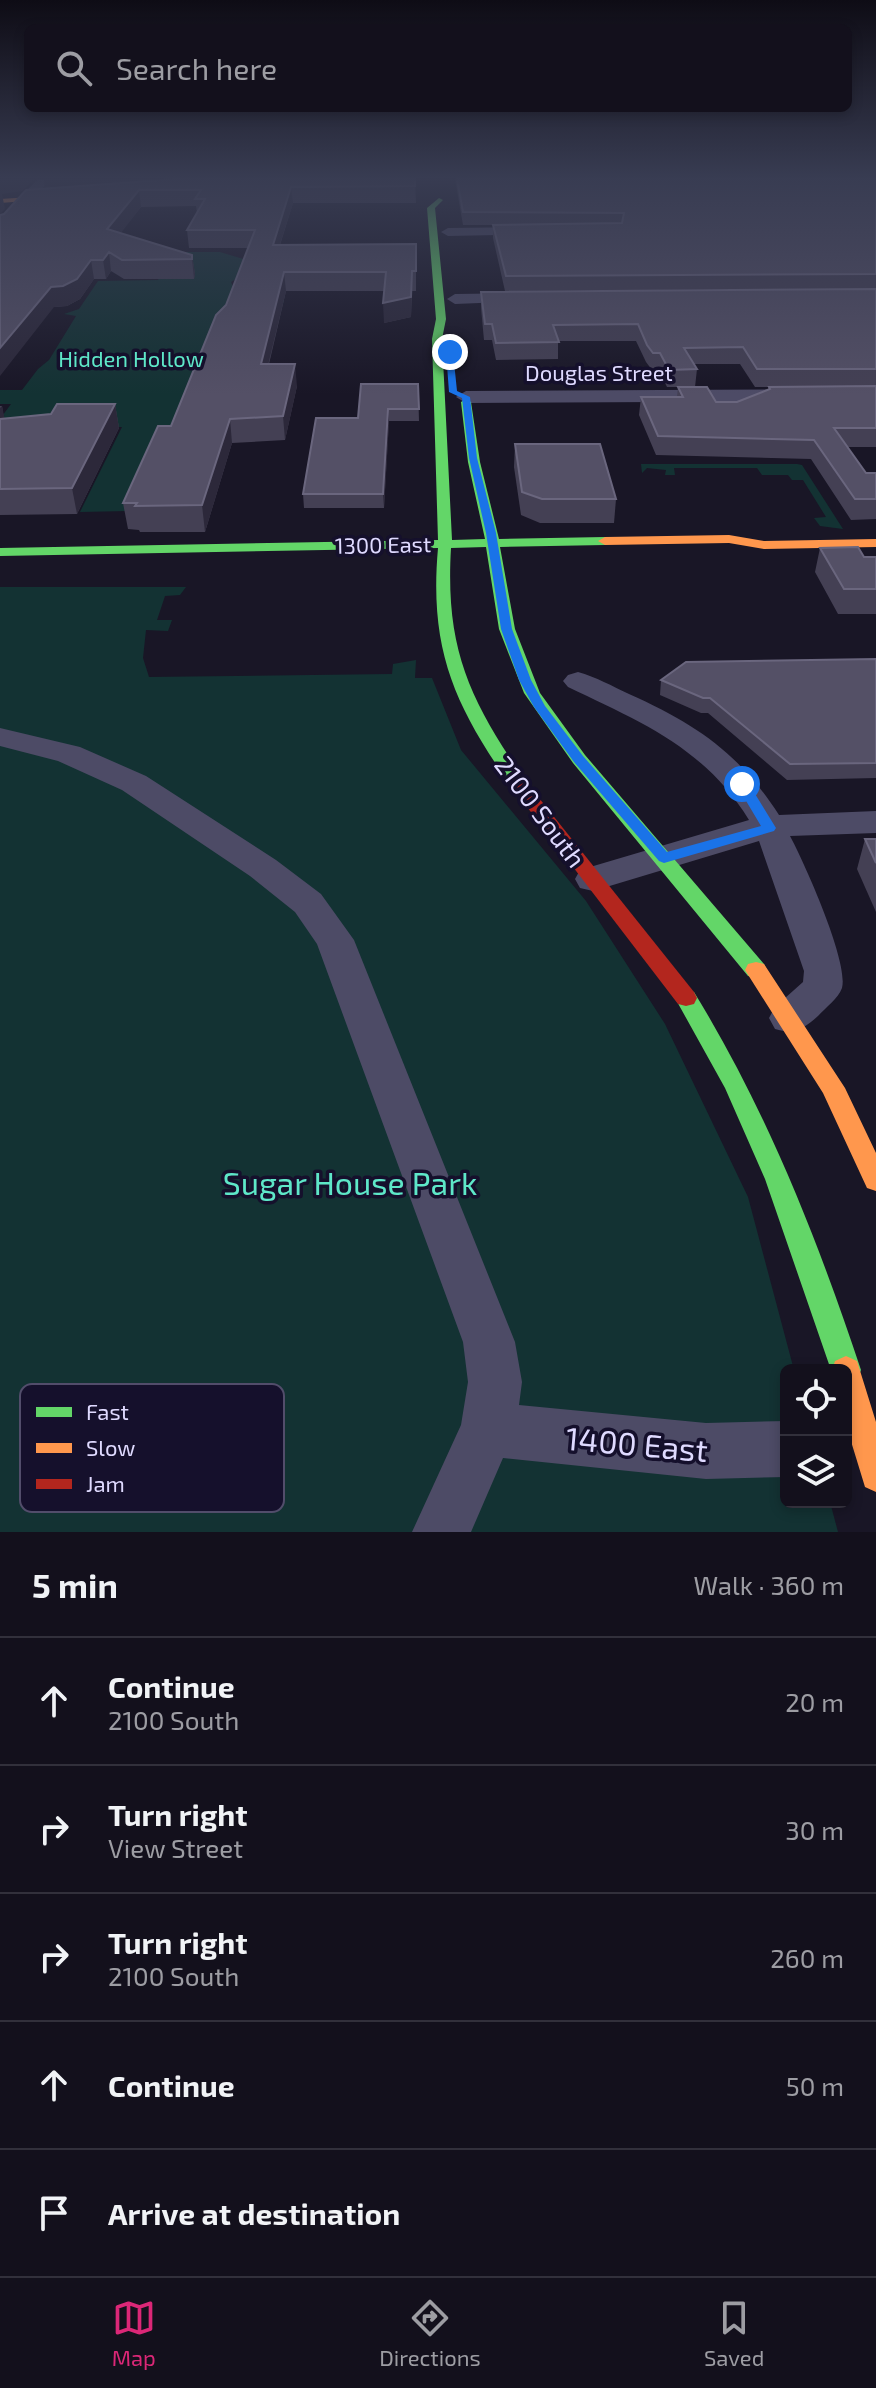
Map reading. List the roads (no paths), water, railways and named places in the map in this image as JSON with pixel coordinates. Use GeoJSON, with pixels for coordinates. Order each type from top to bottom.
{"type":"FeatureCollection","features":[{"type":"Feature","properties":{"kind":"main road","name":"2100 South"},"geometry":{"type":"LineString","coordinates":[[434,250],[441,319],[437,339],[445,545],[450,566],[444,609],[449,652],[469,707],[502,763],[680,989],[740,1089],[799,1222],[844,1364]]}},
{"type":"Feature","properties":{"kind":"main road","name":"2100 South"},"geometry":{"type":"LineString","coordinates":[[449,250],[458,332]]}},
{"type":"Feature","properties":{"kind":"main road"},"geometry":{"type":"LineString","coordinates":[[434,255],[442,257],[444,271],[450,273]]}},
{"type":"Feature","properties":{"kind":"main road"},"geometry":{"type":"LineString","coordinates":[[437,339],[448,348],[453,392],[466,397]]}},
{"type":"Feature","properties":{"kind":"main road"},"geometry":{"type":"LineString","coordinates":[[463,374],[474,462],[498,565],[511,646],[532,693],[579,759],[732,938],[789,1018],[833,1088],[876,1180]]}},
{"type":"Feature","properties":{"kind":"main road","name":"1300 East"},"geometry":{"type":"LineString","coordinates":[[0,552],[729,539],[764,545],[876,543]]}},
{"type":"Feature","properties":{"kind":"main road","name":"1300 East"},"geometry":{"type":"LineString","coordinates":[[593,560],[737,553],[764,545]]}},
{"type":"Feature","properties":{"kind":"main road","name":"1300 East"},"geometry":{"type":"LineString","coordinates":[[422,567],[450,566]]}},
{"type":"Feature","properties":{"kind":"main road","name":"2100 South"},"geometry":{"type":"LineString","coordinates":[[852,1400],[864,1460]]}},
{"type":"Feature","properties":{"kind":"street"},"geometry":{"type":"LineString","coordinates":[[455,299],[538,298]]}},
{"type":"Feature","properties":{"kind":"street","name":"Douglas Street"},"geometry":{"type":"LineString","coordinates":[[466,397],[876,395]]}},
{"type":"Feature","properties":{"kind":"street"},"geometry":{"type":"LineString","coordinates":[[578,681],[665,723],[705,748],[742,784],[782,854],[824,971],[822,988],[789,1018]]}},
{"type":"Feature","properties":{"kind":"street"},"geometry":{"type":"LineString","coordinates":[[0,737],[69,754],[134,783],[308,903],[335,940],[489,1342],[495,1382],[488,1429],[441,1532]]}},
{"type":"Feature","properties":{"kind":"street"},"geometry":{"type":"LineString","coordinates":[[593,879],[769,828],[795,824],[876,822]]}},
{"type":"Feature","properties":{"kind":"street","name":"1400 East"},"geometry":{"type":"LineString","coordinates":[[488,1429],[706,1451],[780,1449]]}},
{"type":"Feature","properties":{"kind":"park label","name":"Hidden Hollow"},"geometry":{"type":"Point","coordinates":[131,358]}},
{"type":"Feature","properties":{"kind":"park label","name":"Sugar House Park"},"geometry":{"type":"Point","coordinates":[350,1182]}}]}
